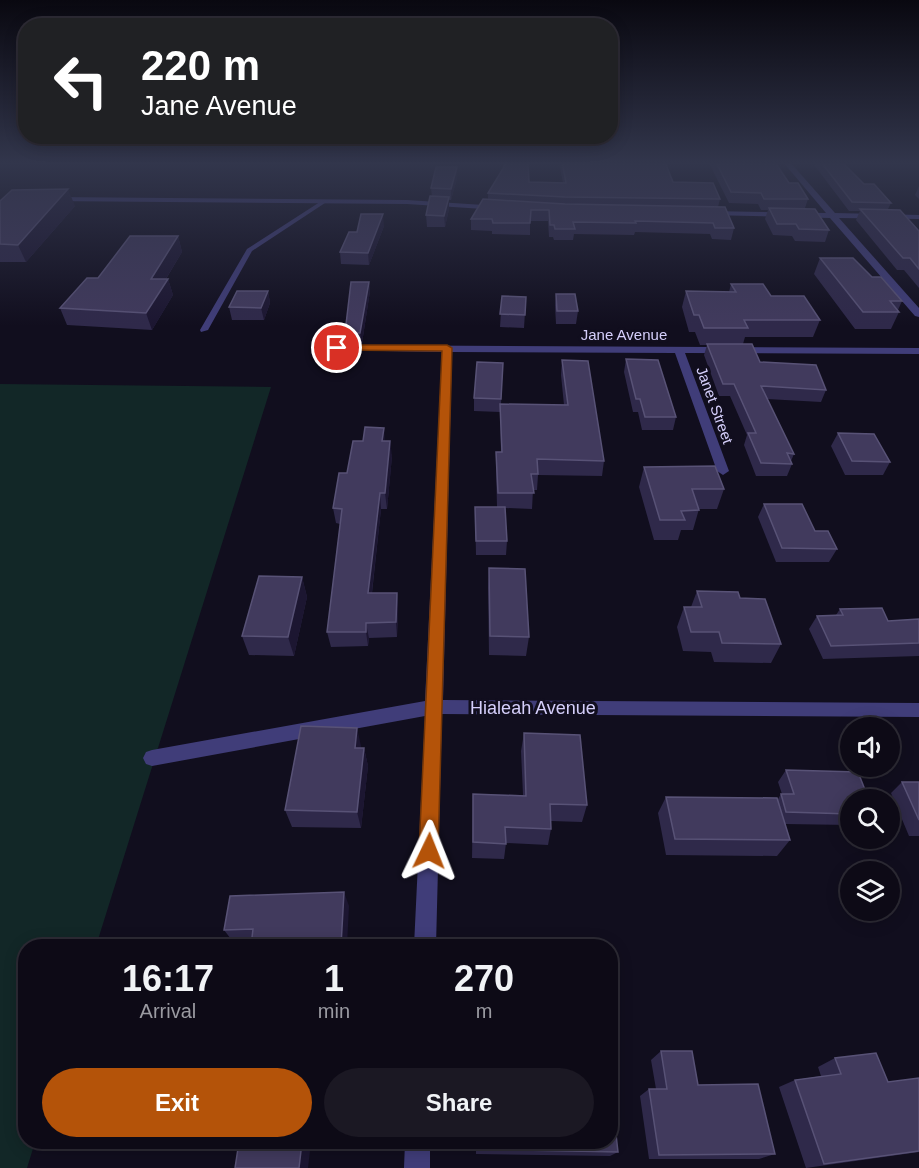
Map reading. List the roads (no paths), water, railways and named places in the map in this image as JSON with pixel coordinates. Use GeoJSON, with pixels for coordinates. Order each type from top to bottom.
{"type":"FeatureCollection","features":[{"type":"Feature","properties":{"kind":"street"},"geometry":{"type":"LineString","coordinates":[[834,217],[919,314]]}},
{"type":"Feature","properties":{"kind":"street"},"geometry":{"type":"LineString","coordinates":[[898,217],[919,217]]}},
{"type":"Feature","properties":{"kind":"street","name":"Jane Avenue"},"geometry":{"type":"LineString","coordinates":[[328,348],[919,351]]}},
{"type":"Feature","properties":{"kind":"street"},"geometry":{"type":"LineString","coordinates":[[425,939],[447,348]]}},
{"type":"Feature","properties":{"kind":"street","name":"Janet Street"},"geometry":{"type":"LineString","coordinates":[[679,350],[723,471]]}},
{"type":"Feature","properties":{"kind":"street","name":"Hialeah Avenue"},"geometry":{"type":"LineString","coordinates":[[152,758],[434,707],[919,710]]}},
{"type":"Feature","properties":{"kind":"street"},"geometry":{"type":"LineString","coordinates":[[417,1168],[418,1149]]}},
{"type":"Feature","properties":{"kind":"lane"},"geometry":{"type":"LineString","coordinates":[[204,330],[249,250],[302,217]]}}]}
